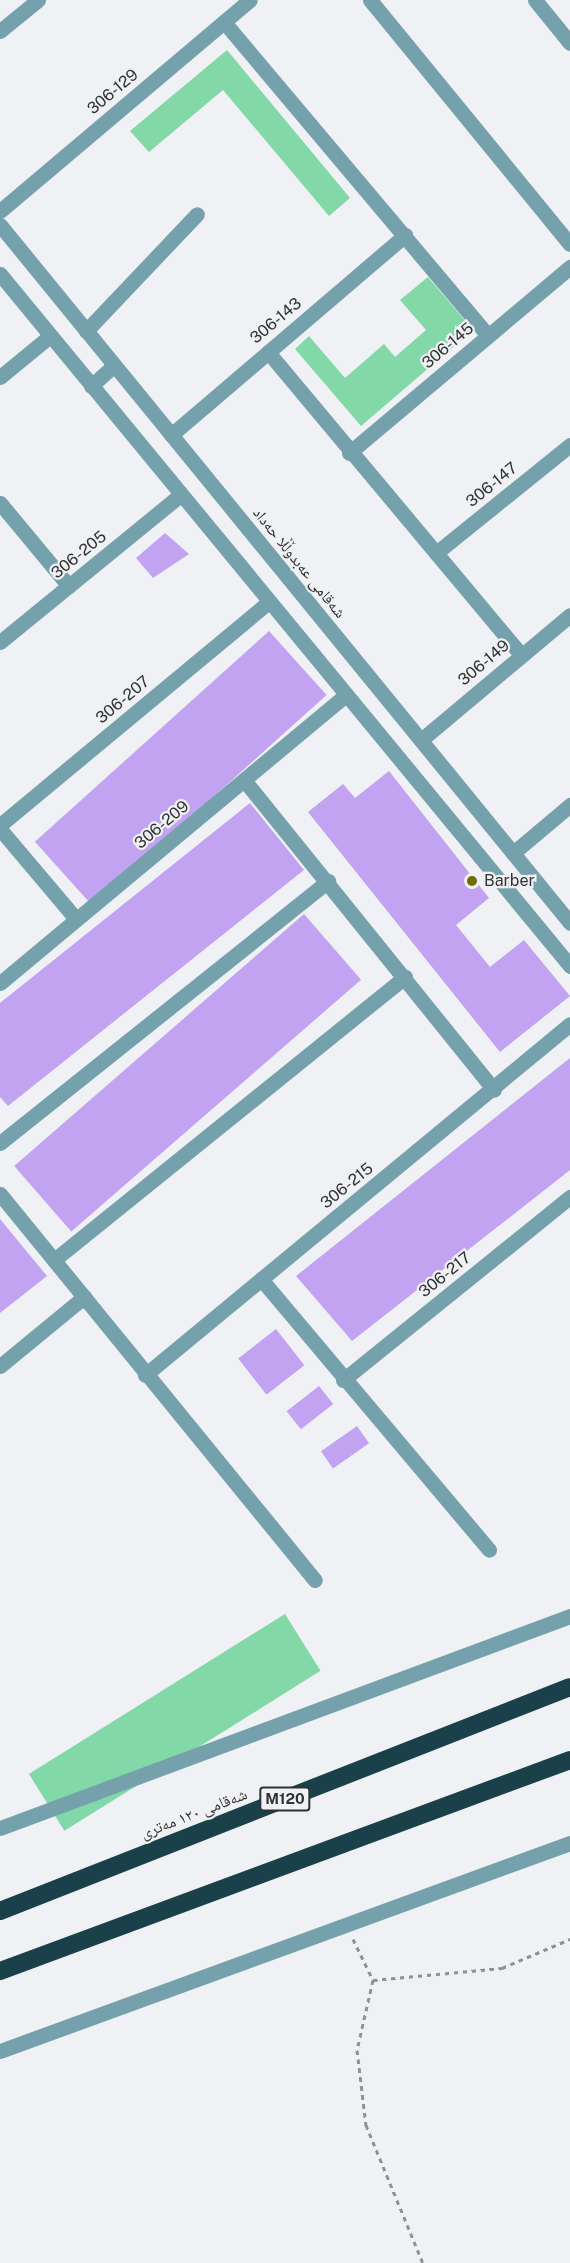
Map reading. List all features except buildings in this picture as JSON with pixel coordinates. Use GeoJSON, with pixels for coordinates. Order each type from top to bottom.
{"type":"FeatureCollection","features":[{"type":"Feature","properties":{"kind":"highway","name":"شەقامی ١٢٠ مەتری"},"geometry":{"type":"LineString","coordinates":[[0,1911],[570,1687]]}},
{"type":"Feature","properties":{"kind":"highway"},"geometry":{"type":"LineString","coordinates":[[0,1971],[570,1760]]}},
{"type":"Feature","properties":{"kind":"street"},"geometry":{"type":"LineString","coordinates":[[0,31],[38,0]]}},
{"type":"Feature","properties":{"kind":"street","name":"306-129"},"geometry":{"type":"LineString","coordinates":[[0,211],[250,0]]}},
{"type":"Feature","properties":{"kind":"street"},"geometry":{"type":"LineString","coordinates":[[370,0],[570,244]]}},
{"type":"Feature","properties":{"kind":"street"},"geometry":{"type":"LineString","coordinates":[[535,0],[570,43]]}},
{"type":"Feature","properties":{"kind":"street"},"geometry":{"type":"LineString","coordinates":[[224,22],[488,336]]}},
{"type":"Feature","properties":{"kind":"street"},"geometry":{"type":"LineString","coordinates":[[86,331],[197,214]]}},
{"type":"Feature","properties":{"kind":"street","name":"شەقامی عەبدوڵڵا حەداد"},"geometry":{"type":"LineString","coordinates":[[0,225],[570,923]]}},
{"type":"Feature","properties":{"kind":"street","name":"306-143"},"geometry":{"type":"LineString","coordinates":[[171,435],[405,235]]}},
{"type":"Feature","properties":{"kind":"street","name":"306-145"},"geometry":{"type":"LineString","coordinates":[[350,453],[570,267]]}},
{"type":"Feature","properties":{"kind":"street"},"geometry":{"type":"LineString","coordinates":[[0,274],[570,966]]}},
{"type":"Feature","properties":{"kind":"street"},"geometry":{"type":"LineString","coordinates":[[0,377],[50,336]]}},
{"type":"Feature","properties":{"kind":"street"},"geometry":{"type":"LineString","coordinates":[[268,352],[521,655]]}},
{"type":"Feature","properties":{"kind":"street"},"geometry":{"type":"LineString","coordinates":[[91,386],[114,365]]}},
{"type":"Feature","properties":{"kind":"street","name":"306-147"},"geometry":{"type":"LineString","coordinates":[[436,553],[570,445]]}},
{"type":"Feature","properties":{"kind":"street","name":"306-205"},"geometry":{"type":"LineString","coordinates":[[0,642],[180,495]]}},
{"type":"Feature","properties":{"kind":"street"},"geometry":{"type":"LineString","coordinates":[[0,503],[69,586]]}},
{"type":"Feature","properties":{"kind":"street","name":"306-207"},"geometry":{"type":"LineString","coordinates":[[0,827],[269,602]]}},
{"type":"Feature","properties":{"kind":"street","name":"306-149"},"geometry":{"type":"LineString","coordinates":[[421,740],[570,615]]}},
{"type":"Feature","properties":{"kind":"street","name":"306-209"},"geometry":{"type":"LineString","coordinates":[[0,983],[346,695]]}},
{"type":"Feature","properties":{"kind":"street"},"geometry":{"type":"LineString","coordinates":[[244,780],[328,880],[494,1090]]}},
{"type":"Feature","properties":{"kind":"street"},"geometry":{"type":"LineString","coordinates":[[513,853],[570,805]]}},
{"type":"Feature","properties":{"kind":"street"},"geometry":{"type":"LineString","coordinates":[[0,827],[76,919]]}},
{"type":"Feature","properties":{"kind":"street"},"geometry":{"type":"LineString","coordinates":[[0,1143],[328,880]]}},
{"type":"Feature","properties":{"kind":"street"},"geometry":{"type":"LineString","coordinates":[[537,924],[558,908]]}},
{"type":"Feature","properties":{"kind":"street"},"geometry":{"type":"LineString","coordinates":[[54,1260],[405,977]]}},
{"type":"Feature","properties":{"kind":"street","name":"306-215"},"geometry":{"type":"LineString","coordinates":[[145,1375],[494,1090],[570,1024]]}},
{"type":"Feature","properties":{"kind":"street"},"geometry":{"type":"LineString","coordinates":[[0,1194],[145,1375],[315,1580]]}},
{"type":"Feature","properties":{"kind":"street","name":"306-217"},"geometry":{"type":"LineString","coordinates":[[343,1380],[570,1197]]}},
{"type":"Feature","properties":{"kind":"street"},"geometry":{"type":"LineString","coordinates":[[261,1279],[343,1380],[489,1550]]}},
{"type":"Feature","properties":{"kind":"street"},"geometry":{"type":"LineString","coordinates":[[0,1366],[84,1297]]}},
{"type":"Feature","properties":{"kind":"street"},"geometry":{"type":"LineString","coordinates":[[0,1828],[570,1616]]}},
{"type":"Feature","properties":{"kind":"street"},"geometry":{"type":"LineString","coordinates":[[0,2051],[346,1927],[570,1843]]}},
{"type":"Feature","properties":{"kind":"path"},"geometry":{"type":"LineString","coordinates":[[346,1927],[373,1980],[357,2050],[366,2125],[423,2263]]}},
{"type":"Feature","properties":{"kind":"path"},"geometry":{"type":"LineString","coordinates":[[373,1980],[502,1968],[570,1939]]}},
{"type":"Feature","properties":{"kind":"green space"},"geometry":{"type":"Polygon","coordinates":[[[227,50],[350,198],[329,216],[223,90],[149,152],[130,131],[227,50]]]}},
{"type":"Feature","properties":{"kind":"green space"},"geometry":{"type":"Polygon","coordinates":[[[428,277],[473,330],[361,426],[295,349],[309,336],[345,378],[384,344],[395,357],[426,330],[400,300],[428,277]]]}},
{"type":"Feature","properties":{"kind":"green space"},"geometry":{"type":"Polygon","coordinates":[[[285,1614],[321,1671],[64,1831],[29,1774],[285,1614]]]}},
{"type":"Feature","properties":{"kind":"place","name":"Barber"},"geometry":{"type":"Point","coordinates":[472,881]}}]}
